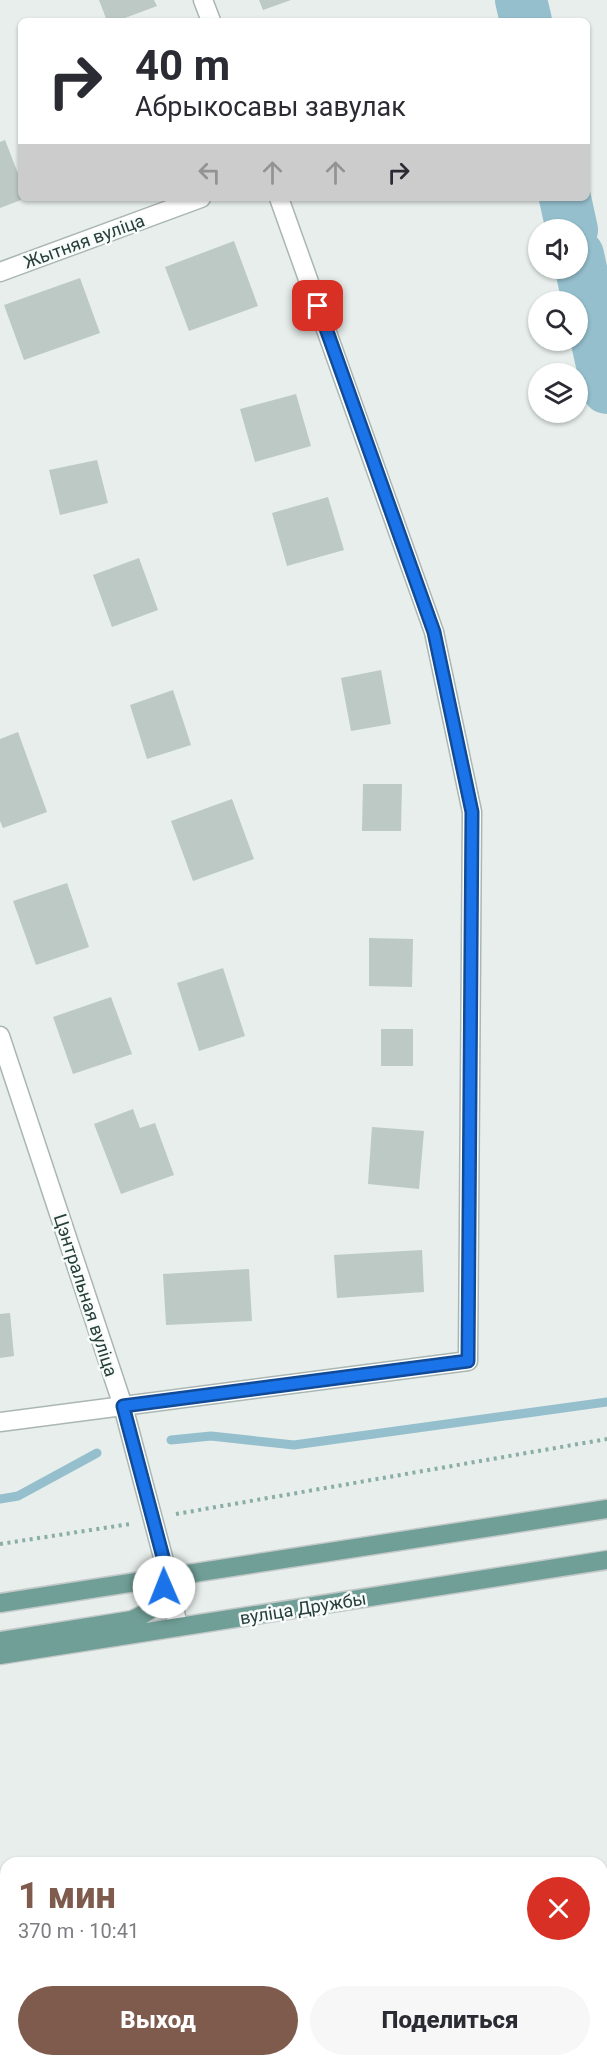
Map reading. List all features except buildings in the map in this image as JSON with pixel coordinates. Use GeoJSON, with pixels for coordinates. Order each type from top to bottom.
{"type":"FeatureCollection","features":[{"type":"Feature","properties":{"kind":"main road"},"geometry":{"type":"LineString","coordinates":[[0,1603],[607,1509]]}},
{"type":"Feature","properties":{"kind":"main road","name":"вуліца Дружбы"},"geometry":{"type":"LineString","coordinates":[[0,1655],[607,1560]]}},
{"type":"Feature","properties":{"kind":"main road"},"geometry":{"type":"LineString","coordinates":[[0,1641],[132,1620],[149,1612],[161,1599],[168,1576]]}},
{"type":"Feature","properties":{"kind":"street"},"geometry":{"type":"LineString","coordinates":[[203,0],[210,18]]}},
{"type":"Feature","properties":{"kind":"street","name":"Жытняя вуліца"},"geometry":{"type":"LineString","coordinates":[[0,272],[193,201]]}},
{"type":"Feature","properties":{"kind":"street"},"geometry":{"type":"LineString","coordinates":[[0,1422],[468,1361],[472,812],[434,632],[280,201]]}},
{"type":"Feature","properties":{"kind":"street","name":"Цэнтральная вуліца"},"geometry":{"type":"LineString","coordinates":[[0,1036],[123,1406],[168,1576],[177,1627]]}},
{"type":"Feature","properties":{"kind":"path"},"geometry":{"type":"LineString","coordinates":[[175,1514],[607,1439]]}},
{"type":"Feature","properties":{"kind":"path"},"geometry":{"type":"LineString","coordinates":[[0,1544],[130,1524]]}},
{"type":"Feature","properties":{"kind":"waterway"},"geometry":{"type":"LineString","coordinates":[[521,0],[525,18]]}},
{"type":"Feature","properties":{"kind":"waterway"},"geometry":{"type":"LineString","coordinates":[[566,201],[570,219]]}},
{"type":"Feature","properties":{"kind":"waterway"},"geometry":{"type":"LineString","coordinates":[[583,279],[607,388]]}},
{"type":"Feature","properties":{"kind":"waterway"},"geometry":{"type":"LineString","coordinates":[[171,1440],[211,1436],[294,1445],[607,1402]]}},
{"type":"Feature","properties":{"kind":"waterway"},"geometry":{"type":"LineString","coordinates":[[0,1499],[18,1496],[97,1453]]}},
{"type":"Feature","properties":{"kind":"route"},"geometry":{"type":"LineString","coordinates":[[164,1587],[168,1576],[123,1406],[468,1361],[472,812],[434,632],[318,306]]}}]}
